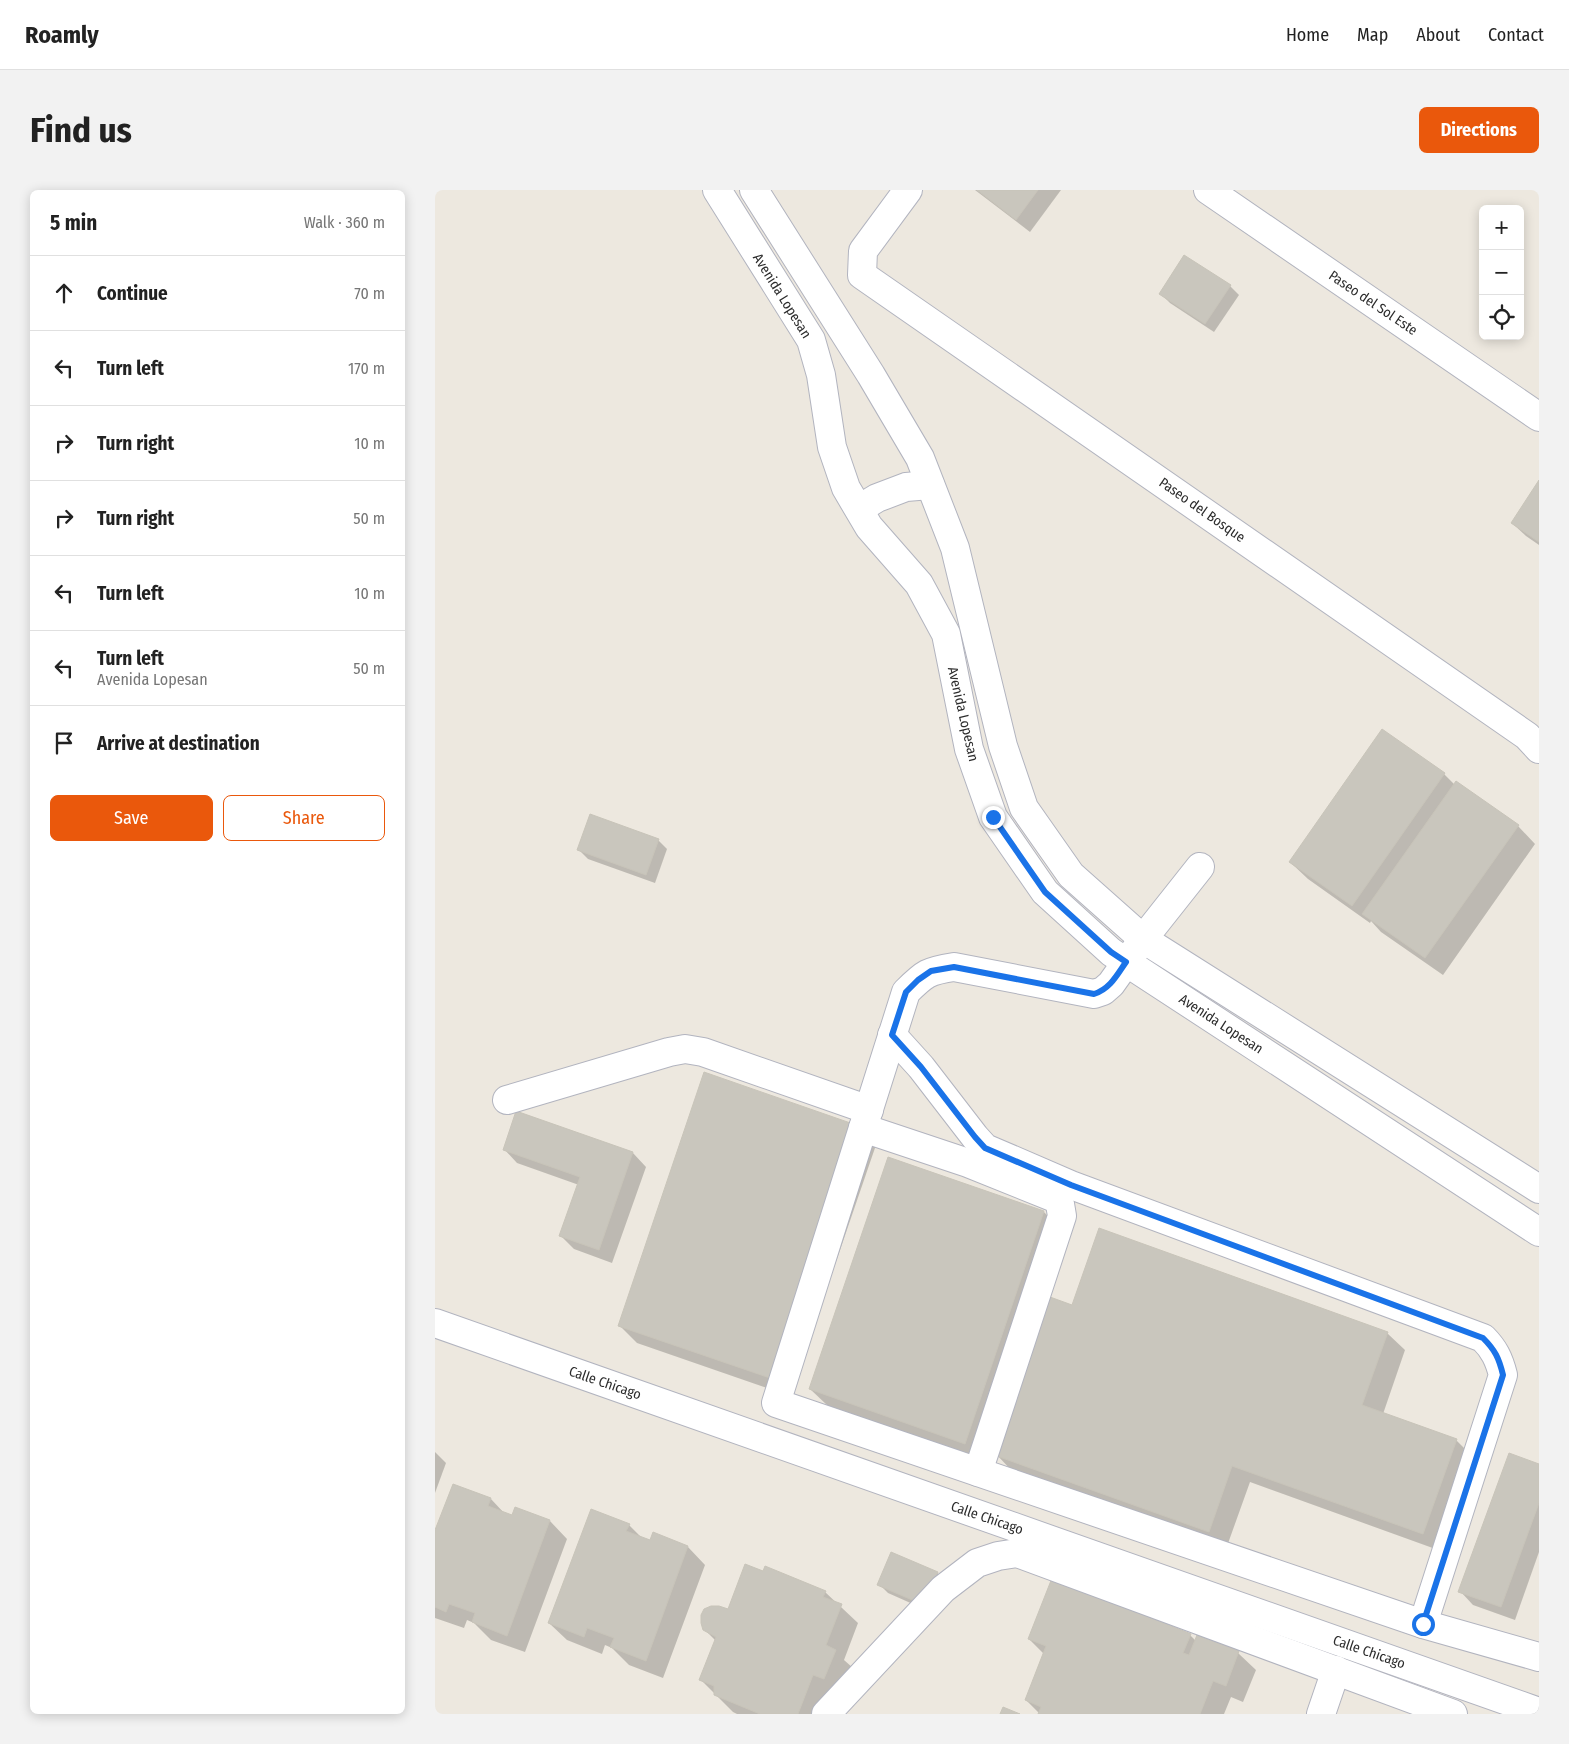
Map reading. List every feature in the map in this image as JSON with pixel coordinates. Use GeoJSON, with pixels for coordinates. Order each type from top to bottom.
{"type":"FeatureCollection","features":[{"type":"Feature","properties":{"kind":"street","name":"Avenida Lopesan"},"geometry":{"type":"LineString","coordinates":[[717,190],[811,340],[821,375],[832,447],[846,488],[869,527],[919,584],[946,634],[969,749],[993,817],[1045,892],[1111,952],[1539,1232]]}},
{"type":"Feature","properties":{"kind":"street"},"geometry":{"type":"LineString","coordinates":[[754,190],[871,375],[920,458],[955,548],[1003,746],[1024,808],[1071,874],[1143,939],[1539,1189]]}},
{"type":"Feature","properties":{"kind":"street","name":"Paseo del Bosque"},"geometry":{"type":"LineString","coordinates":[[908,190],[863,251],[862,275],[1527,736],[1539,749]]}},
{"type":"Feature","properties":{"kind":"street","name":"Paseo del Sol Este"},"geometry":{"type":"LineString","coordinates":[[1208,190],[1539,417]]}},
{"type":"Feature","properties":{"kind":"street"},"geometry":{"type":"LineString","coordinates":[[859,509],[877,498],[906,488],[930,485]]}},
{"type":"Feature","properties":{"kind":"street"},"geometry":{"type":"LineString","coordinates":[[1200,867],[1143,939],[1111,984],[1103,991],[1094,994],[954,967],[931,971],[906,992],[776,1403],[1423,1624],[1539,1657]]}},
{"type":"Feature","properties":{"kind":"street"},"geometry":{"type":"LineString","coordinates":[[892,1035],[921,1067],[985,1148],[1071,1185],[1483,1338],[1492,1347],[1499,1359],[1503,1375],[1423,1624]]}},
{"type":"Feature","properties":{"kind":"street"},"geometry":{"type":"LineString","coordinates":[[507,1100],[669,1052],[685,1049],[703,1052],[1055,1198],[1060,1204],[1062,1216],[978,1472]]}},
{"type":"Feature","properties":{"kind":"street","name":"Calle Chicago"},"geometry":{"type":"LineString","coordinates":[[435,1324],[1539,1712]]}},
{"type":"Feature","properties":{"kind":"street"},"geometry":{"type":"LineString","coordinates":[[826,1714],[943,1589],[977,1563],[1017,1553],[1453,1714]]}},
{"type":"Feature","properties":{"kind":"street"},"geometry":{"type":"LineString","coordinates":[[1321,1714],[1336,1670]]}},
{"type":"Feature","properties":{"kind":"building"},"geometry":{"type":"Polygon","coordinates":[[[977,190],[1038,190],[1016,220],[977,190]]]}},
{"type":"Feature","properties":{"kind":"building"},"geometry":{"type":"Polygon","coordinates":[[[1184,255],[1231,285],[1205,324],[1159,294],[1184,255]]]}},
{"type":"Feature","properties":{"kind":"building"},"geometry":{"type":"Polygon","coordinates":[[[1539,480],[1539,542],[1511,523],[1539,480]]]}},
{"type":"Feature","properties":{"kind":"building"},"geometry":{"type":"Polygon","coordinates":[[[1382,729],[1445,773],[1352,906],[1289,862],[1382,729]]]}},
{"type":"Feature","properties":{"kind":"building"},"geometry":{"type":"Polygon","coordinates":[[[1456,781],[1519,825],[1425,958],[1362,914],[1456,781]]]}},
{"type":"Feature","properties":{"kind":"building"},"geometry":{"type":"Polygon","coordinates":[[[590,814],[659,839],[646,875],[577,850],[590,814]]]}},
{"type":"Feature","properties":{"kind":"building"},"geometry":{"type":"Polygon","coordinates":[[[704,1072],[859,1126],[773,1379],[618,1326],[704,1072]]]}},
{"type":"Feature","properties":{"kind":"building"},"geometry":{"type":"Polygon","coordinates":[[[516,1111],[633,1152],[599,1250],[559,1236],[580,1177],[503,1150],[516,1111]]]}},
{"type":"Feature","properties":{"kind":"building"},"geometry":{"type":"Polygon","coordinates":[[[888,1157],[1044,1211],[965,1444],[809,1389],[888,1157]]]}},
{"type":"Feature","properties":{"kind":"building"},"geometry":{"type":"Polygon","coordinates":[[[1099,1228],[1388,1332],[1362,1405],[1457,1439],[1423,1534],[1232,1466],[1209,1532],[994,1455],[1050,1297],[1072,1305],[1099,1228]]]}},
{"type":"Feature","properties":{"kind":"building"},"geometry":{"type":"Polygon","coordinates":[[[1509,1453],[1539,1464],[1539,1503],[1501,1607],[1458,1592],[1509,1453]]]}},
{"type":"Feature","properties":{"kind":"building"},"geometry":{"type":"Polygon","coordinates":[[[453,1484],[491,1498],[488,1506],[512,1515],[515,1507],[550,1520],[507,1636],[472,1622],[475,1613],[449,1604],[446,1612],[435,1607],[435,1530],[453,1484]]]}},
{"type":"Feature","properties":{"kind":"building"},"geometry":{"type":"Polygon","coordinates":[[[591,1509],[630,1524],[626,1531],[650,1540],[653,1532],[688,1546],[646,1661],[610,1647],[614,1638],[587,1628],[584,1637],[548,1623],[591,1509]]]}},
{"type":"Feature","properties":{"kind":"building"},"geometry":{"type":"Polygon","coordinates":[[[891,1552],[938,1572],[924,1605],[877,1585],[891,1552]]]}},
{"type":"Feature","properties":{"kind":"building"},"geometry":{"type":"Polygon","coordinates":[[[745,1564],[763,1571],[765,1566],[826,1591],[823,1597],[842,1604],[826,1645],[836,1650],[824,1679],[813,1675],[798,1714],[760,1714],[714,1695],[714,1686],[699,1680],[716,1637],[703,1630],[701,1615],[704,1609],[711,1606],[728,1609],[745,1564]]]}},
{"type":"Feature","properties":{"kind":"building"},"geometry":{"type":"Polygon","coordinates":[[[1052,1578],[1191,1634],[1183,1653],[1189,1655],[1197,1635],[1239,1651],[1226,1686],[1213,1681],[1200,1714],[1038,1714],[1041,1707],[1025,1700],[1046,1646],[1028,1639],[1052,1578]]]}},
{"type":"Feature","properties":{"kind":"building"},"geometry":{"type":"Polygon","coordinates":[[[1003,1707],[1020,1714],[1000,1714],[1003,1707]]]}},
{"type":"Feature","properties":{"kind":"route"},"geometry":{"type":"LineString","coordinates":[[993,817],[1045,892],[1111,952],[1126,962],[1111,984],[1103,991],[1094,994],[954,967],[931,971],[906,992],[892,1035],[921,1067],[985,1148],[1071,1185],[1483,1338],[1492,1347],[1499,1359],[1503,1375],[1423,1624]]}}]}
